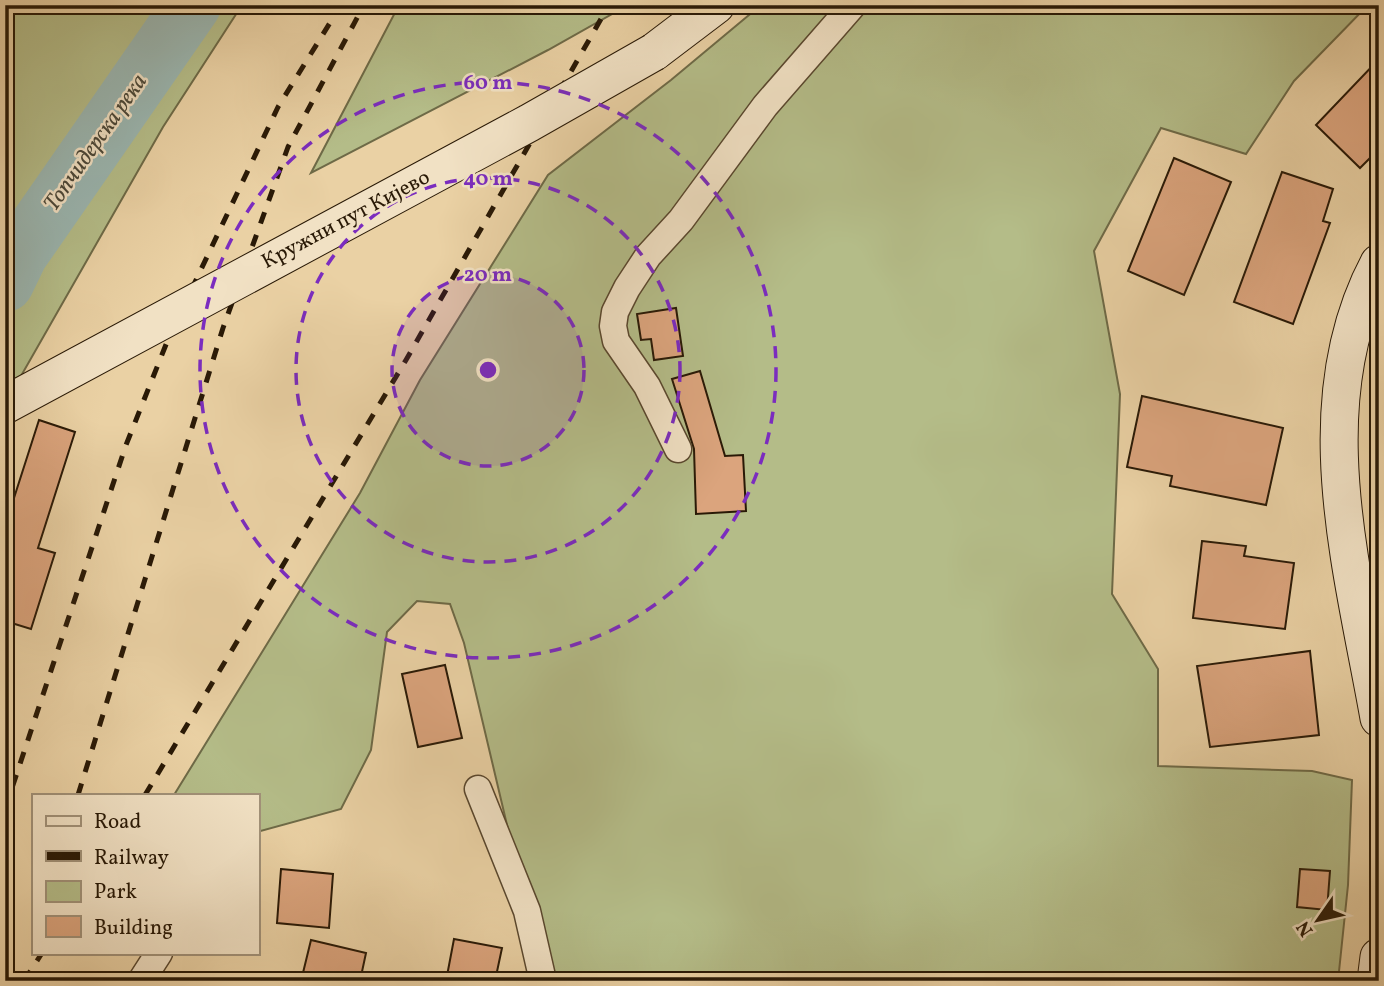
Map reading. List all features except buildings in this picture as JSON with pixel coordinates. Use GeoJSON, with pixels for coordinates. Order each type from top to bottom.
{"type":"FeatureCollection","features":[{"type":"Feature","properties":{"kind":"main road","name":"Кружни пут Кијево"},"geometry":{"type":"LineString","coordinates":[[5,405],[529,123],[654,52],[716,5]]}},
{"type":"Feature","properties":{"kind":"main road"},"geometry":{"type":"LineString","coordinates":[[1379,263],[1359,304],[1345,358],[1339,396],[1338,441],[1367,582],[1379,718]]}},
{"type":"Feature","properties":{"kind":"main road"},"geometry":{"type":"LineString","coordinates":[[1376,981],[1379,957]]}},
{"type":"Feature","properties":{"kind":"street"},"geometry":{"type":"LineString","coordinates":[[678,449],[647,386],[616,341],[613,326],[621,299],[648,256],[687,211],[765,106],[853,5]]}},
{"type":"Feature","properties":{"kind":"street"},"geometry":{"type":"LineString","coordinates":[[478,789],[527,911],[543,981]]}},
{"type":"Feature","properties":{"kind":"street"},"geometry":{"type":"LineString","coordinates":[[141,981],[158,954]]}},
{"type":"Feature","properties":{"kind":"green space"},"geometry":{"type":"Polygon","coordinates":[[[5,5],[242,5],[163,127],[5,404],[5,5]]]}},
{"type":"Feature","properties":{"kind":"green space"},"geometry":{"type":"Polygon","coordinates":[[[399,5],[628,5],[548,50],[311,173],[399,5]]]}},
{"type":"Feature","properties":{"kind":"green space"},"geometry":{"type":"Polygon","coordinates":[[[761,5],[1368,5],[1294,81],[1246,154],[1161,128],[1094,251],[1120,394],[1112,594],[1158,669],[1158,766],[1312,771],[1352,780],[1348,885],[1338,981],[551,981],[507,825],[464,643],[450,604],[417,601],[387,632],[371,750],[341,809],[259,831],[259,794],[175,794],[360,493],[420,380],[548,175],[671,80],[761,5]]]}},
{"type":"Feature","properties":{"kind":"waterway","name":"Топчидерска река"},"geometry":{"type":"LineString","coordinates":[[5,283],[19,254],[192,5]]}},
{"type":"Feature","properties":{"kind":"railway"},"geometry":{"type":"LineString","coordinates":[[5,809],[126,445],[169,337],[278,107],[341,5]]}},
{"type":"Feature","properties":{"kind":"railway"},"geometry":{"type":"LineString","coordinates":[[78,794],[223,328],[288,147],[364,5]]}},
{"type":"Feature","properties":{"kind":"railway"},"geometry":{"type":"LineString","coordinates":[[146,794],[406,360],[609,5]]}},
{"type":"Feature","properties":{"kind":"railway"},"geometry":{"type":"LineString","coordinates":[[24,981],[41,954]]}}]}
